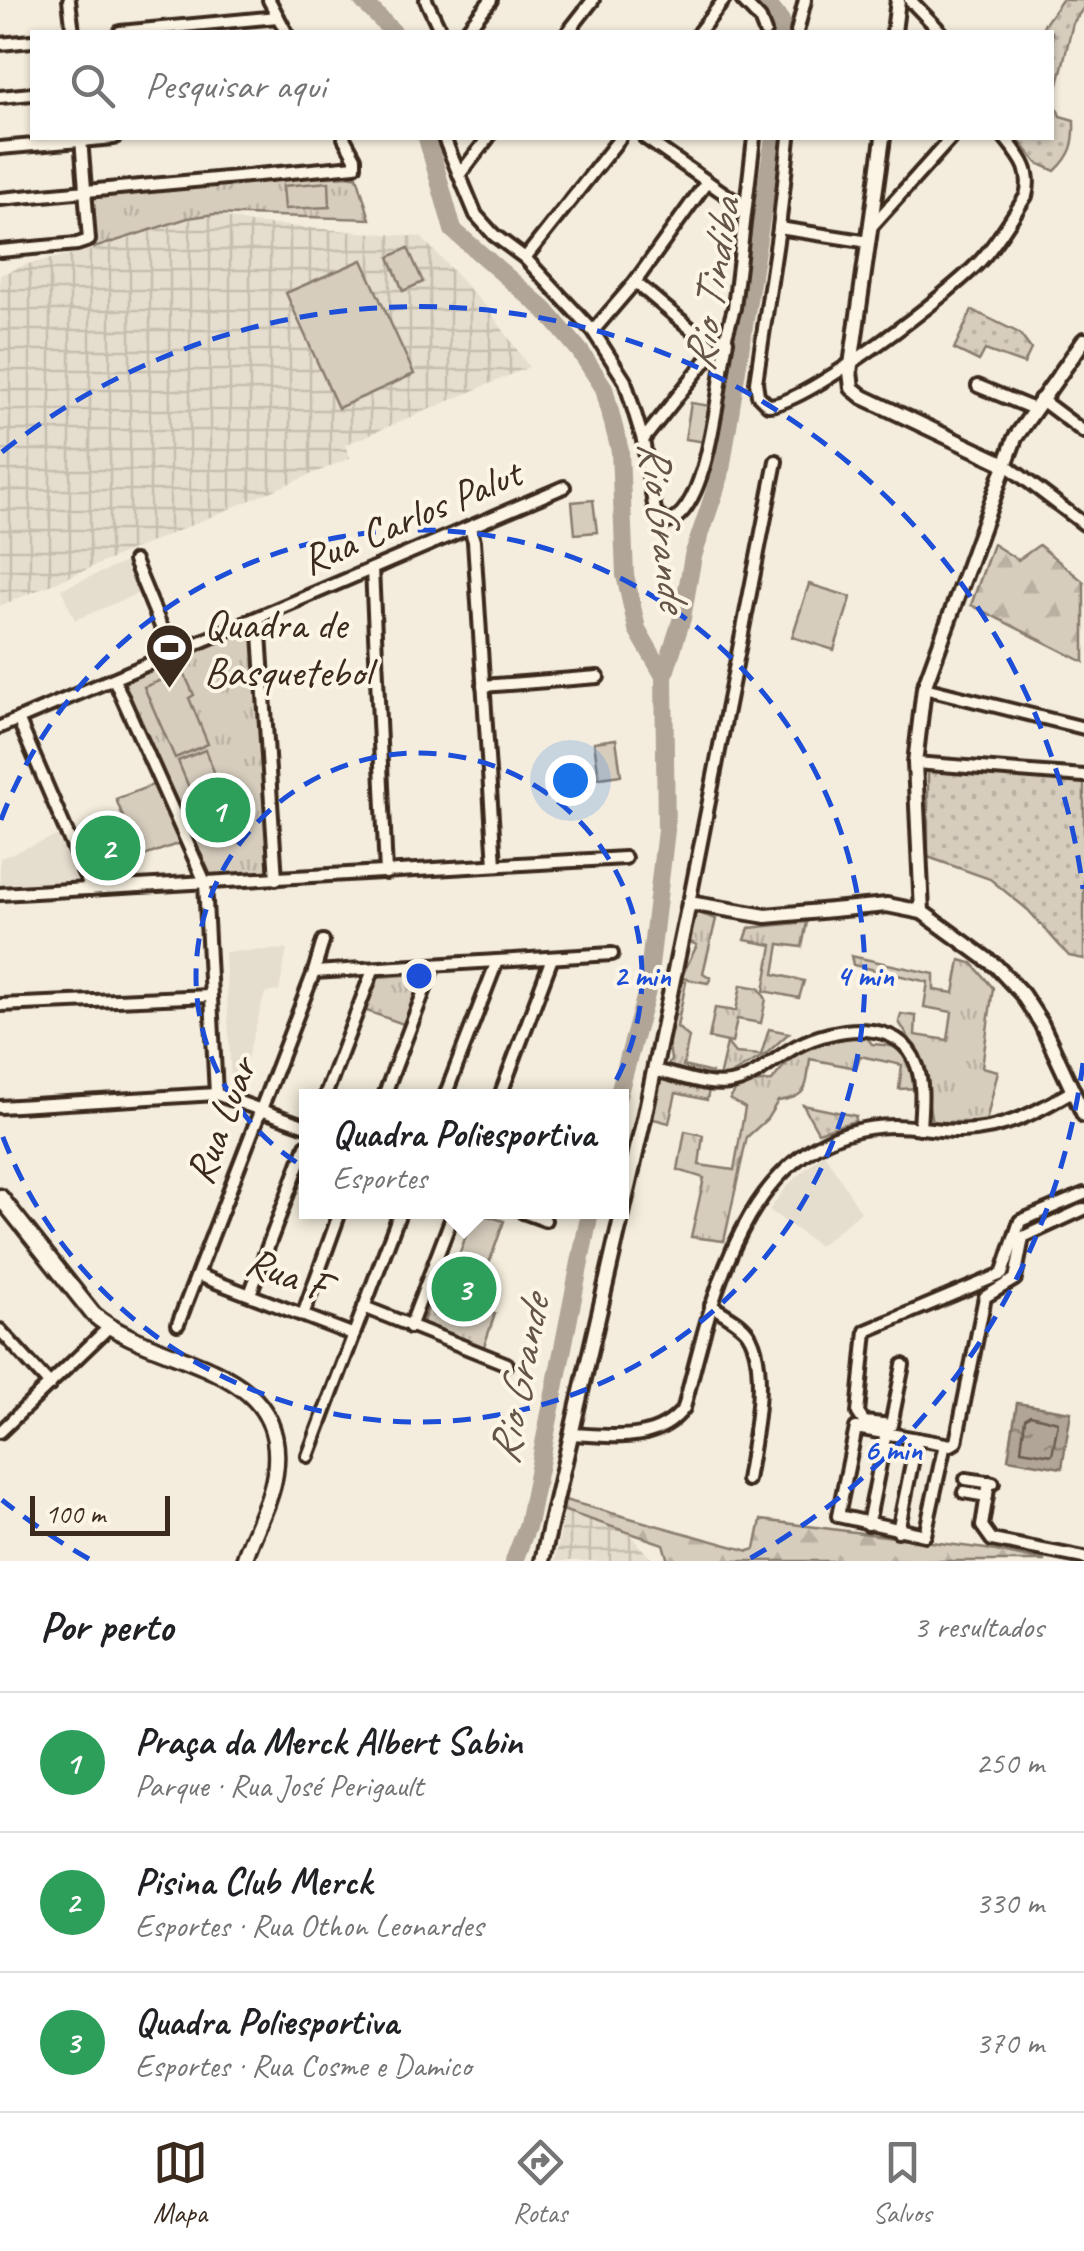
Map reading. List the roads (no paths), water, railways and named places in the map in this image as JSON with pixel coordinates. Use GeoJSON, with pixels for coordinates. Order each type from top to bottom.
{"type":"FeatureCollection","features":[{"type":"Feature","properties":{"kind":"main road"},"geometry":{"type":"LineString","coordinates":[[0,1197],[93,1314],[109,1328],[230,1378],[256,1400],[268,1420],[276,1454],[275,1472],[244,1561]]}},
{"type":"Feature","properties":{"kind":"street"},"geometry":{"type":"LineString","coordinates":[[70,0],[73,30]]}},
{"type":"Feature","properties":{"kind":"street"},"geometry":{"type":"LineString","coordinates":[[269,0],[285,30]]}},
{"type":"Feature","properties":{"kind":"street"},"geometry":{"type":"LineString","coordinates":[[426,0],[440,30]]}},
{"type":"Feature","properties":{"kind":"street"},"geometry":{"type":"LineString","coordinates":[[468,30],[490,0]]}},
{"type":"Feature","properties":{"kind":"street"},"geometry":{"type":"LineString","coordinates":[[570,30],[594,0]]}},
{"type":"Feature","properties":{"kind":"street"},"geometry":{"type":"LineString","coordinates":[[702,30],[724,0]]}},
{"type":"Feature","properties":{"kind":"street"},"geometry":{"type":"LineString","coordinates":[[742,0],[764,30]]}},
{"type":"Feature","properties":{"kind":"street"},"geometry":{"type":"LineString","coordinates":[[798,30],[805,0]]}},
{"type":"Feature","properties":{"kind":"street"},"geometry":{"type":"LineString","coordinates":[[894,30],[898,0]]}},
{"type":"Feature","properties":{"kind":"street"},"geometry":{"type":"LineString","coordinates":[[910,0],[939,30]]}},
{"type":"Feature","properties":{"kind":"street"},"geometry":{"type":"LineString","coordinates":[[141,30],[278,17]]}},
{"type":"Feature","properties":{"kind":"street"},"geometry":{"type":"LineString","coordinates":[[0,44],[30,41]]}},
{"type":"Feature","properties":{"kind":"street"},"geometry":{"type":"LineString","coordinates":[[0,97],[30,94]]}},
{"type":"Feature","properties":{"kind":"street"},"geometry":{"type":"LineString","coordinates":[[0,148],[72,140]]}},
{"type":"Feature","properties":{"kind":"street"},"geometry":{"type":"LineString","coordinates":[[0,251],[88,240],[81,140]]}},
{"type":"Feature","properties":{"kind":"street"},"geometry":{"type":"LineString","coordinates":[[0,199],[355,166],[345,140]]}},
{"type":"Feature","properties":{"kind":"street"},"geometry":{"type":"LineString","coordinates":[[445,140],[476,215],[494,235],[525,258],[593,331],[625,382],[643,440],[660,520],[671,523],[688,508],[704,470],[734,308],[754,140]]}},
{"type":"Feature","properties":{"kind":"street"},"geometry":{"type":"LineString","coordinates":[[460,174],[486,140]]}},
{"type":"Feature","properties":{"kind":"street"},"geometry":{"type":"LineString","coordinates":[[525,258],[618,140]]}},
{"type":"Feature","properties":{"kind":"street"},"geometry":{"type":"LineString","coordinates":[[648,140],[745,208]]}},
{"type":"Feature","properties":{"kind":"street"},"geometry":{"type":"LineString","coordinates":[[789,140],[780,228],[756,382],[762,400],[776,405],[852,361],[955,283],[994,244],[1029,186],[1027,168],[1006,140]]}},
{"type":"Feature","properties":{"kind":"street"},"geometry":{"type":"LineString","coordinates":[[883,140],[852,361],[850,382],[854,391],[1005,464],[1084,524]]}},
{"type":"Feature","properties":{"kind":"street"},"geometry":{"type":"LineString","coordinates":[[872,226],[949,140]]}},
{"type":"Feature","properties":{"kind":"street"},"geometry":{"type":"LineString","coordinates":[[593,331],[706,183]]}},
{"type":"Feature","properties":{"kind":"street"},"geometry":{"type":"LineString","coordinates":[[780,228],[869,242]]}},
{"type":"Feature","properties":{"kind":"street"},"geometry":{"type":"LineString","coordinates":[[634,282],[715,349]]}},
{"type":"Feature","properties":{"kind":"street"},"geometry":{"type":"LineString","coordinates":[[922,912],[914,763],[924,688],[1015,438],[1084,340]]}},
{"type":"Feature","properties":{"kind":"street"},"geometry":{"type":"LineString","coordinates":[[643,440],[715,349],[727,341]]}},
{"type":"Feature","properties":{"kind":"street"},"geometry":{"type":"LineString","coordinates":[[978,386],[1037,404],[1084,432]]}},
{"type":"Feature","properties":{"kind":"street"},"geometry":{"type":"LineString","coordinates":[[629,1180],[689,902],[776,461]]}},
{"type":"Feature","properties":{"kind":"street","name":"Rua Carlos Palut"},"geometry":{"type":"LineString","coordinates":[[0,727],[564,488]]}},
{"type":"Feature","properties":{"kind":"street"},"geometry":{"type":"LineString","coordinates":[[470,528],[474,540],[496,864]]}},
{"type":"Feature","properties":{"kind":"street"},"geometry":{"type":"LineString","coordinates":[[134,561],[172,653]]}},
{"type":"Feature","properties":{"kind":"street"},"geometry":{"type":"LineString","coordinates":[[372,569],[386,872]]}},
{"type":"Feature","properties":{"kind":"street"},"geometry":{"type":"LineString","coordinates":[[259,618],[276,880]]}},
{"type":"Feature","properties":{"kind":"street"},"geometry":{"type":"LineString","coordinates":[[483,686],[598,677]]}},
{"type":"Feature","properties":{"kind":"street"},"geometry":{"type":"LineString","coordinates":[[114,680],[205,882],[216,1094]]}},
{"type":"Feature","properties":{"kind":"street"},"geometry":{"type":"LineString","coordinates":[[924,688],[1084,728]]}},
{"type":"Feature","properties":{"kind":"street"},"geometry":{"type":"LineString","coordinates":[[18,720],[91,889]]}},
{"type":"Feature","properties":{"kind":"street"},"geometry":{"type":"LineString","coordinates":[[914,763],[1084,776]]}},
{"type":"Feature","properties":{"kind":"street"},"geometry":{"type":"LineString","coordinates":[[0,894],[625,858]]}},
{"type":"Feature","properties":{"kind":"street"},"geometry":{"type":"LineString","coordinates":[[689,902],[766,916],[887,904],[922,912],[996,966],[1022,994],[1041,1023],[1084,1114]]}},
{"type":"Feature","properties":{"kind":"street","name":"Rua Luar"},"geometry":{"type":"LineString","coordinates":[[178,1324],[323,941]]}},
{"type":"Feature","properties":{"kind":"street"},"geometry":{"type":"LineString","coordinates":[[314,972],[612,954]]}},
{"type":"Feature","properties":{"kind":"street"},"geometry":{"type":"LineString","coordinates":[[503,1089],[552,958]]}},
{"type":"Feature","properties":{"kind":"street"},"geometry":{"type":"LineString","coordinates":[[448,1089],[497,961]]}},
{"type":"Feature","properties":{"kind":"street"},"geometry":{"type":"LineString","coordinates":[[387,1089],[434,965]]}},
{"type":"Feature","properties":{"kind":"street"},"geometry":{"type":"LineString","coordinates":[[329,1089],[373,970]]}},
{"type":"Feature","properties":{"kind":"street"},"geometry":{"type":"LineString","coordinates":[[0,1005],[210,996]]}},
{"type":"Feature","properties":{"kind":"street"},"geometry":{"type":"LineString","coordinates":[[654,1070],[718,1084],[734,1083],[800,1044],[826,1034],[877,1032],[901,1042],[918,1069],[920,1128]]}},
{"type":"Feature","properties":{"kind":"street"},"geometry":{"type":"LineString","coordinates":[[571,1434],[636,1436],[658,1430],[677,1418],[684,1408],[711,1306],[738,1236],[763,1197],[796,1160],[836,1133],[892,1126],[990,1129],[1033,1114],[1074,1090]]}},
{"type":"Feature","properties":{"kind":"street"},"geometry":{"type":"LineString","coordinates":[[0,1107],[216,1094],[299,1123]]}},
{"type":"Feature","properties":{"kind":"street"},"geometry":{"type":"LineString","coordinates":[[250,1294],[299,1164]]}},
{"type":"Feature","properties":{"kind":"street"},"geometry":{"type":"LineString","coordinates":[[904,1365],[891,1425],[864,1422],[858,1413],[866,1330],[1002,1274],[1020,1221],[1084,1194]]}},
{"type":"Feature","properties":{"kind":"street"},"geometry":{"type":"LineString","coordinates":[[945,1444],[927,1533],[922,1536],[840,1518],[858,1428],[954,1445],[985,1297],[1015,1279],[1022,1237],[1084,1209]]}},
{"type":"Feature","properties":{"kind":"street"},"geometry":{"type":"LineString","coordinates":[[302,1314],[337,1219]]}},
{"type":"Feature","properties":{"kind":"street"},"geometry":{"type":"LineString","coordinates":[[308,1456],[397,1219]]}},
{"type":"Feature","properties":{"kind":"street"},"geometry":{"type":"LineString","coordinates":[[410,1327],[451,1219]]}},
{"type":"Feature","properties":{"kind":"street"},"geometry":{"type":"LineString","coordinates":[[542,1561],[620,1219]]}},
{"type":"Feature","properties":{"kind":"street","name":"Rua F"},"geometry":{"type":"LineString","coordinates":[[198,1274],[354,1335]]}},
{"type":"Feature","properties":{"kind":"street"},"geometry":{"type":"LineString","coordinates":[[711,1306],[746,1330],[756,1360],[760,1407],[747,1480]]}},
{"type":"Feature","properties":{"kind":"street"},"geometry":{"type":"LineString","coordinates":[[364,1308],[507,1364]]}},
{"type":"Feature","properties":{"kind":"street"},"geometry":{"type":"LineString","coordinates":[[0,1432],[109,1328]]}},
{"type":"Feature","properties":{"kind":"street"},"geometry":{"type":"LineString","coordinates":[[0,1330],[50,1384]]}},
{"type":"Feature","properties":{"kind":"street"},"geometry":{"type":"LineString","coordinates":[[868,1524],[886,1433]]}},
{"type":"Feature","properties":{"kind":"street"},"geometry":{"type":"LineString","coordinates":[[898,1530],[917,1439]]}},
{"type":"Feature","properties":{"kind":"street"},"geometry":{"type":"LineString","coordinates":[[966,1478],[991,1483],[982,1526],[992,1540],[1084,1558]]}},
{"type":"Feature","properties":{"kind":"street"},"geometry":{"type":"LineString","coordinates":[[964,1492],[986,1496]]}},
{"type":"Feature","properties":{"kind":"water"},"geometry":{"type":"Polygon","coordinates":[[[111,827],[126,860],[104,869],[92,835],[111,827]]]}},
{"type":"Feature","properties":{"kind":"water"},"geometry":{"type":"Polygon","coordinates":[[[1017,1403],[1071,1412],[1062,1468],[1008,1459],[1017,1403]]]}},
{"type":"Feature","properties":{"kind":"waterway","name":"Rio Grande"},"geometry":{"type":"LineString","coordinates":[[362,0],[391,30]]}},
{"type":"Feature","properties":{"kind":"waterway","name":"Rio Tindiba"},"geometry":{"type":"LineString","coordinates":[[764,0],[781,21],[781,30]]}},
{"type":"Feature","properties":{"kind":"waterway","name":"Rio Grande"},"geometry":{"type":"LineString","coordinates":[[428,140],[453,230],[545,310],[580,351],[604,388],[620,451],[625,575],[637,629],[664,676],[666,830],[647,991],[620,1089]]}},
{"type":"Feature","properties":{"kind":"waterway","name":"Rio Tindiba"},"geometry":{"type":"LineString","coordinates":[[664,676],[682,618],[693,556],[720,476],[774,140]]}},
{"type":"Feature","properties":{"kind":"waterway","name":"Rio Grande"},"geometry":{"type":"LineString","coordinates":[[514,1561],[528,1524],[589,1219]]}},
{"type":"Feature","properties":{"kind":"place","name":"Quadra de Basquetebol"},"geometry":{"type":"Point","coordinates":[169,690]}},
{"type":"Feature","properties":{"kind":"place","name":"Praça da Merck Albert Sabin"},"geometry":{"type":"Point","coordinates":[218,810]}},
{"type":"Feature","properties":{"kind":"place","name":"Pisina Club Merck"},"geometry":{"type":"Point","coordinates":[108,848]}},
{"type":"Feature","properties":{"kind":"place","name":"Quadra Poliesportiva"},"geometry":{"type":"Point","coordinates":[464,1289]}}]}
